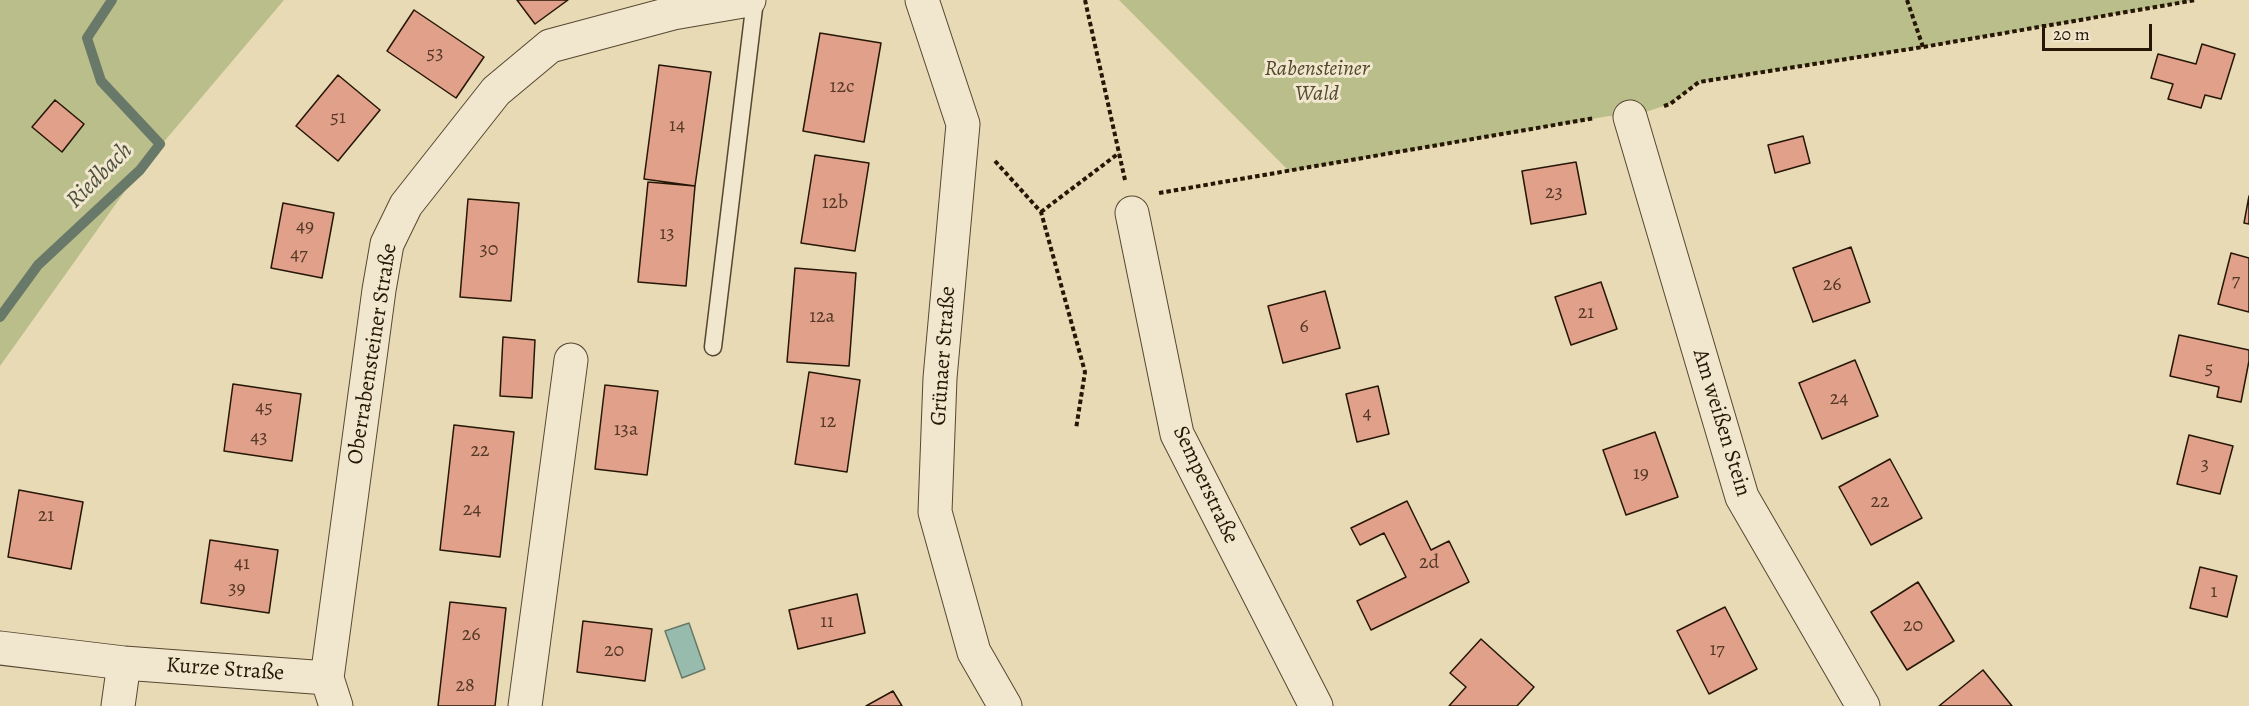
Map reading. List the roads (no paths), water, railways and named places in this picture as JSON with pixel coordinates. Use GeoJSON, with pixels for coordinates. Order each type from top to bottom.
{"type":"FeatureCollection","features":[{"type":"Feature","properties":{"kind":"street","name":"Oberrabensteiner Straße"},"geometry":{"type":"LineString","coordinates":[[332,692],[379,290],[387,244],[406,205],[496,91],[550,46],[674,13],[749,0]]}},
{"type":"Feature","properties":{"kind":"street","name":"Grünaer Straße"},"geometry":{"type":"LineString","coordinates":[[922,0],[963,124],[940,378],[935,512],[974,652],[1005,706]]}},
{"type":"Feature","properties":{"kind":"street","name":"Am weißen Stein"},"geometry":{"type":"LineString","coordinates":[[1630,117],[1742,497],[1863,706]]}},
{"type":"Feature","properties":{"kind":"street","name":"Semperstraße"},"geometry":{"type":"LineString","coordinates":[[1141,204],[1177,434],[1316,706]]}},
{"type":"Feature","properties":{"kind":"street"},"geometry":{"type":"LineString","coordinates":[[525,706],[571,360]]}},
{"type":"Feature","properties":{"kind":"street","name":"Kurze Straße"},"geometry":{"type":"LineString","coordinates":[[0,648],[332,692]]}},
{"type":"Feature","properties":{"kind":"street"},"geometry":{"type":"LineString","coordinates":[[118,706],[124,663]]}},
{"type":"Feature","properties":{"kind":"lane"},"geometry":{"type":"LineString","coordinates":[[713,347],[755,0]]}},
{"type":"Feature","properties":{"kind":"waterway","name":"Riedbach"},"geometry":{"type":"LineString","coordinates":[[0,317],[38,265],[140,170],[160,144],[101,81],[87,38],[112,0]]}},
{"type":"Feature","properties":{"kind":"park label","name":"Rabensteiner Wald"},"geometry":{"type":"Point","coordinates":[1317,82]}}]}
